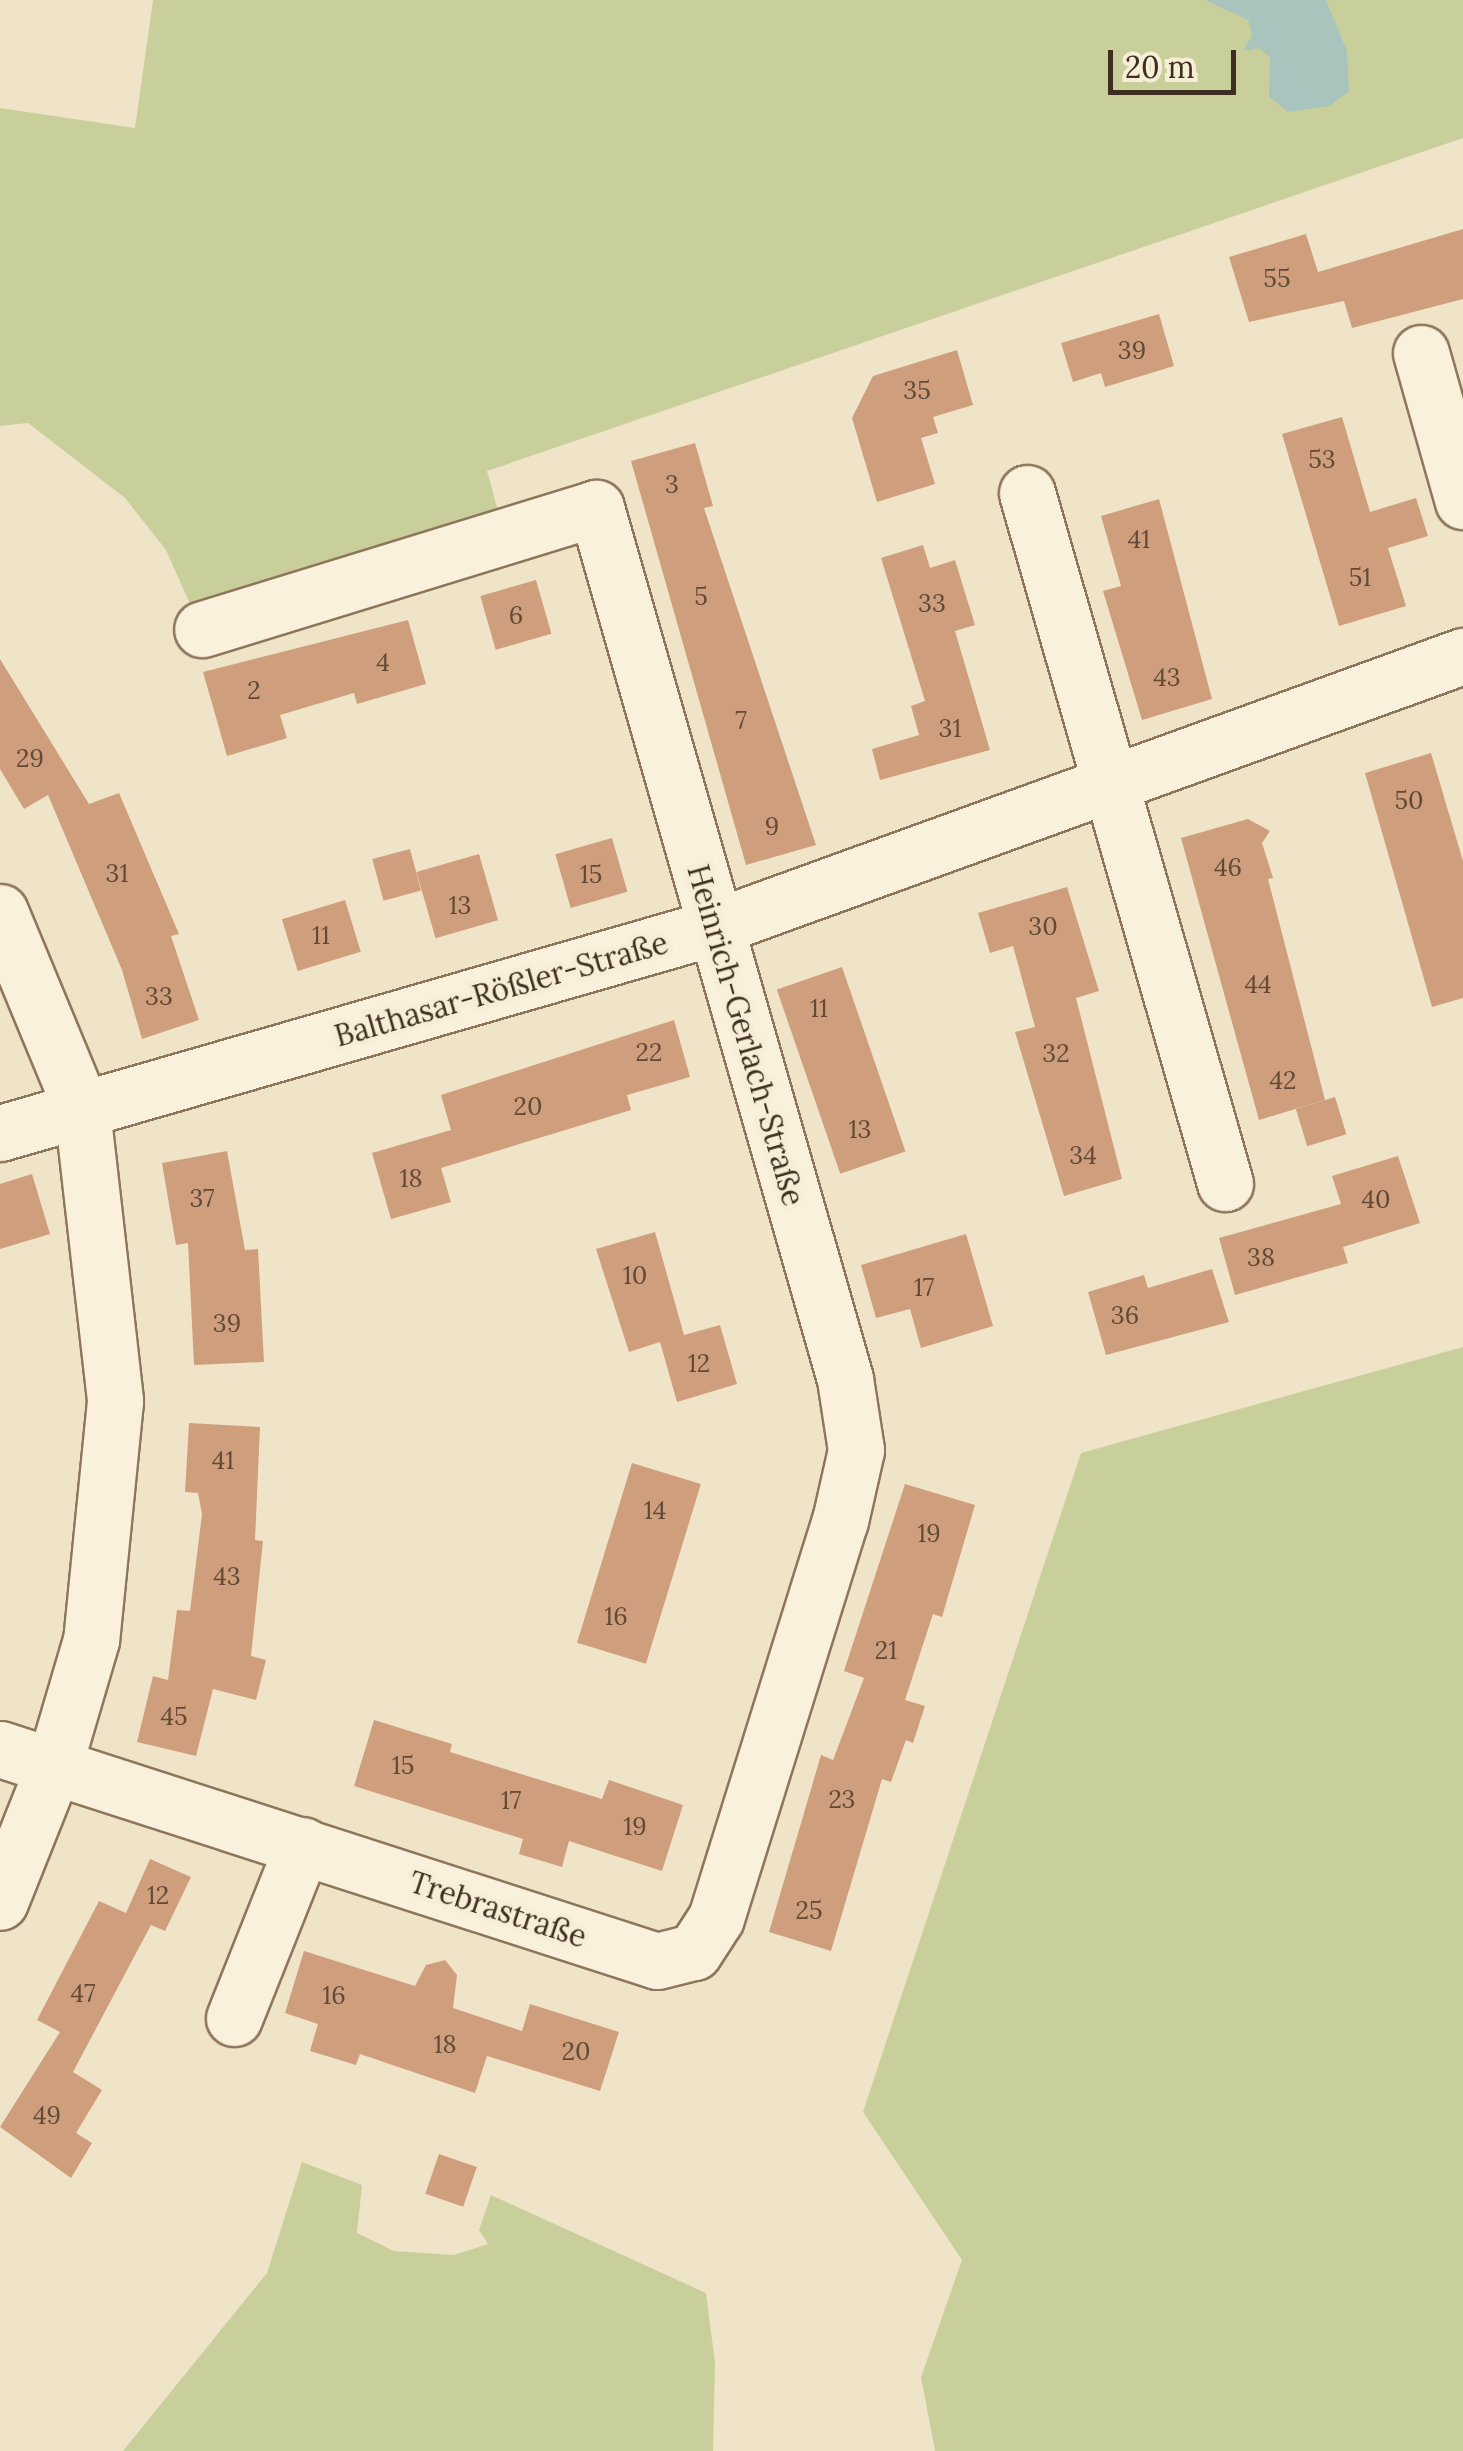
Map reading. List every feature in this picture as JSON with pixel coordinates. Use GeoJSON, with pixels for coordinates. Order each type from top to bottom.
{"type":"FeatureCollection","features":[{"type":"Feature","properties":{"kind":"street"},"geometry":{"type":"LineString","coordinates":[[1421,353],[1463,502]]}},
{"type":"Feature","properties":{"kind":"street"},"geometry":{"type":"LineString","coordinates":[[1028,493],[1225,1183]]}},
{"type":"Feature","properties":{"kind":"street","name":"Heinrich-Gerlach-Straße"},"geometry":{"type":"LineString","coordinates":[[202,628],[596,508],[845,1379],[856,1450],[840,1521],[716,1918],[694,1952]]}},
{"type":"Feature","properties":{"kind":"street","name":"Balthasar-Rößler-Straße"},"geometry":{"type":"LineString","coordinates":[[0,1133],[715,927],[1463,656]]}},
{"type":"Feature","properties":{"kind":"street"},"geometry":{"type":"LineString","coordinates":[[0,912],[82,1110],[116,1401],[91,1640],[54,1766],[0,1902]]}},
{"type":"Feature","properties":{"kind":"street","name":"Trebrastraße"},"geometry":{"type":"LineString","coordinates":[[0,1749],[657,1962],[694,1952]]}},
{"type":"Feature","properties":{"kind":"street"},"geometry":{"type":"LineString","coordinates":[[234,2018],[303,1845]]}},
{"type":"Feature","properties":{"kind":"green space"},"geometry":{"type":"Polygon","coordinates":[[[153,0],[1463,0],[1463,138],[487,471],[503,529],[195,615],[166,550],[125,498],[28,423],[0,426],[0,108],[135,128],[153,0]]]}},
{"type":"Feature","properties":{"kind":"green space"},"geometry":{"type":"Polygon","coordinates":[[[1463,1347],[1463,2451],[935,2451],[921,2377],[962,2260],[863,2112],[1081,1453],[1463,1347]]]}},
{"type":"Feature","properties":{"kind":"green space"},"geometry":{"type":"Polygon","coordinates":[[[302,2162],[362,2185],[357,2233],[394,2251],[454,2255],[488,2244],[479,2230],[491,2195],[706,2293],[715,2363],[713,2451],[123,2451],[267,2273],[302,2162]]]}},
{"type":"Feature","properties":{"kind":"water"},"geometry":{"type":"Polygon","coordinates":[[[1205,0],[1326,0],[1347,51],[1349,91],[1330,106],[1288,112],[1269,97],[1270,57],[1259,48],[1243,51],[1252,35],[1248,20],[1205,0]]]}},
{"type":"Feature","properties":{"kind":"building"},"geometry":{"type":"Polygon","coordinates":[[[1463,229],[1463,299],[1352,328],[1344,301],[1249,322],[1229,257],[1306,234],[1318,272],[1463,229]]]}},
{"type":"Feature","properties":{"kind":"building"},"geometry":{"type":"Polygon","coordinates":[[[1159,314],[1174,366],[1105,387],[1101,373],[1073,382],[1061,343],[1159,314]]]}},
{"type":"Feature","properties":{"kind":"building"},"geometry":{"type":"Polygon","coordinates":[[[957,350],[973,405],[933,417],[938,433],[921,438],[935,484],[877,502],[852,418],[873,376],[957,350]]]}},
{"type":"Feature","properties":{"kind":"building"},"geometry":{"type":"Polygon","coordinates":[[[1342,417],[1370,512],[1416,498],[1428,536],[1388,548],[1406,606],[1339,626],[1282,434],[1342,417]]]}},
{"type":"Feature","properties":{"kind":"building"},"geometry":{"type":"Polygon","coordinates":[[[695,443],[713,506],[704,508],[816,845],[746,865],[631,461],[695,443]]]}},
{"type":"Feature","properties":{"kind":"building"},"geometry":{"type":"Polygon","coordinates":[[[1159,499],[1212,699],[1142,720],[1103,591],[1121,586],[1101,516],[1159,499]]]}},
{"type":"Feature","properties":{"kind":"building"},"geometry":{"type":"Polygon","coordinates":[[[923,545],[930,568],[955,560],[975,625],[955,631],[990,750],[880,780],[872,749],[919,735],[911,706],[925,701],[881,558],[923,545]]]}},
{"type":"Feature","properties":{"kind":"building"},"geometry":{"type":"Polygon","coordinates":[[[536,580],[551,634],[496,650],[480,596],[536,580]]]}},
{"type":"Feature","properties":{"kind":"building"},"geometry":{"type":"Polygon","coordinates":[[[408,620],[426,684],[357,704],[354,693],[280,715],[287,738],[227,756],[203,672],[408,620]]]}},
{"type":"Feature","properties":{"kind":"building"},"geometry":{"type":"Polygon","coordinates":[[[0,659],[89,804],[119,793],[179,934],[171,936],[199,1020],[142,1039],[122,970],[48,795],[24,809],[0,769],[0,659]]]}},
{"type":"Feature","properties":{"kind":"building"},"geometry":{"type":"Polygon","coordinates":[[[1431,753],[1463,861],[1463,998],[1432,1007],[1365,773],[1431,753]]]}},
{"type":"Feature","properties":{"kind":"building"},"geometry":{"type":"Polygon","coordinates":[[[1248,819],[1270,831],[1262,843],[1273,878],[1268,879],[1325,1100],[1259,1120],[1181,838],[1248,819]]]}},
{"type":"Feature","properties":{"kind":"building"},"geometry":{"type":"Polygon","coordinates":[[[612,838],[627,892],[571,908],[555,854],[612,838]]]}},
{"type":"Feature","properties":{"kind":"building"},"geometry":{"type":"Polygon","coordinates":[[[410,849],[421,891],[383,901],[372,859],[410,849]]]}},
{"type":"Feature","properties":{"kind":"building"},"geometry":{"type":"Polygon","coordinates":[[[479,854],[498,920],[436,938],[417,872],[479,854]]]}},
{"type":"Feature","properties":{"kind":"building"},"geometry":{"type":"Polygon","coordinates":[[[1067,887],[1099,991],[1076,998],[1122,1179],[1064,1196],[1015,1032],[1035,1027],[1013,946],[990,953],[978,913],[1067,887]]]}},
{"type":"Feature","properties":{"kind":"building"},"geometry":{"type":"Polygon","coordinates":[[[345,900],[361,952],[298,971],[282,919],[345,900]]]}},
{"type":"Feature","properties":{"kind":"building"},"geometry":{"type":"Polygon","coordinates":[[[842,967],[905,1151],[840,1174],[777,989],[842,967]]]}},
{"type":"Feature","properties":{"kind":"building"},"geometry":{"type":"Polygon","coordinates":[[[674,1020],[690,1077],[627,1095],[631,1110],[441,1168],[451,1202],[391,1219],[372,1153],[451,1130],[441,1095],[674,1020]]]}},
{"type":"Feature","properties":{"kind":"building"},"geometry":{"type":"Polygon","coordinates":[[[1335,1097],[1346,1134],[1307,1146],[1296,1109],[1335,1097]]]}},
{"type":"Feature","properties":{"kind":"building"},"geometry":{"type":"Polygon","coordinates":[[[227,1151],[245,1250],[258,1249],[264,1362],[194,1365],[188,1243],[176,1245],[162,1163],[227,1151]]]}},
{"type":"Feature","properties":{"kind":"building"},"geometry":{"type":"Polygon","coordinates":[[[1398,1156],[1420,1223],[1343,1247],[1348,1263],[1235,1295],[1219,1238],[1341,1204],[1332,1176],[1398,1156]]]}},
{"type":"Feature","properties":{"kind":"building"},"geometry":{"type":"Polygon","coordinates":[[[32,1174],[50,1234],[0,1249],[0,1184],[32,1174]]]}},
{"type":"Feature","properties":{"kind":"building"},"geometry":{"type":"Polygon","coordinates":[[[655,1232],[684,1335],[720,1325],[737,1384],[677,1402],[660,1342],[629,1352],[596,1249],[655,1232]]]}},
{"type":"Feature","properties":{"kind":"building"},"geometry":{"type":"Polygon","coordinates":[[[966,1234],[993,1326],[921,1348],[910,1309],[876,1318],[861,1265],[966,1234]]]}},
{"type":"Feature","properties":{"kind":"building"},"geometry":{"type":"Polygon","coordinates":[[[1212,1269],[1229,1322],[1106,1355],[1088,1292],[1144,1275],[1148,1288],[1212,1269]]]}},
{"type":"Feature","properties":{"kind":"building"},"geometry":{"type":"Polygon","coordinates":[[[189,1423],[260,1427],[255,1540],[263,1541],[251,1656],[266,1660],[256,1700],[213,1689],[196,1756],[137,1742],[153,1676],[168,1680],[177,1610],[190,1611],[202,1514],[198,1493],[185,1492],[189,1423]]]}},
{"type":"Feature","properties":{"kind":"building"},"geometry":{"type":"Polygon","coordinates":[[[632,1463],[701,1484],[646,1664],[577,1643],[632,1463]]]}},
{"type":"Feature","properties":{"kind":"building"},"geometry":{"type":"Polygon","coordinates":[[[905,1484],[975,1505],[942,1617],[933,1614],[905,1700],[925,1706],[913,1743],[906,1740],[891,1782],[882,1779],[831,1951],[769,1932],[821,1755],[833,1760],[864,1678],[844,1671],[905,1484]]]}},
{"type":"Feature","properties":{"kind":"building"},"geometry":{"type":"Polygon","coordinates":[[[374,1720],[452,1744],[450,1752],[602,1799],[609,1780],[683,1805],[662,1871],[569,1841],[562,1867],[519,1854],[523,1839],[354,1786],[374,1720]]]}},
{"type":"Feature","properties":{"kind":"building"},"geometry":{"type":"Polygon","coordinates":[[[150,1859],[191,1877],[165,1931],[151,1925],[73,2072],[102,2090],[76,2133],[92,2143],[71,2178],[0,2127],[60,2032],[37,2020],[99,1901],[126,1913],[150,1859]]]}},
{"type":"Feature","properties":{"kind":"building"},"geometry":{"type":"Polygon","coordinates":[[[304,1951],[415,1986],[426,1965],[445,1960],[457,1975],[453,2008],[522,2031],[530,2004],[619,2032],[600,2091],[487,2056],[475,2093],[360,2054],[356,2065],[310,2051],[318,2024],[285,2013],[304,1951]]]}},
{"type":"Feature","properties":{"kind":"building"},"geometry":{"type":"Polygon","coordinates":[[[439,2154],[477,2167],[463,2207],[425,2194],[439,2154]]]}}]}
